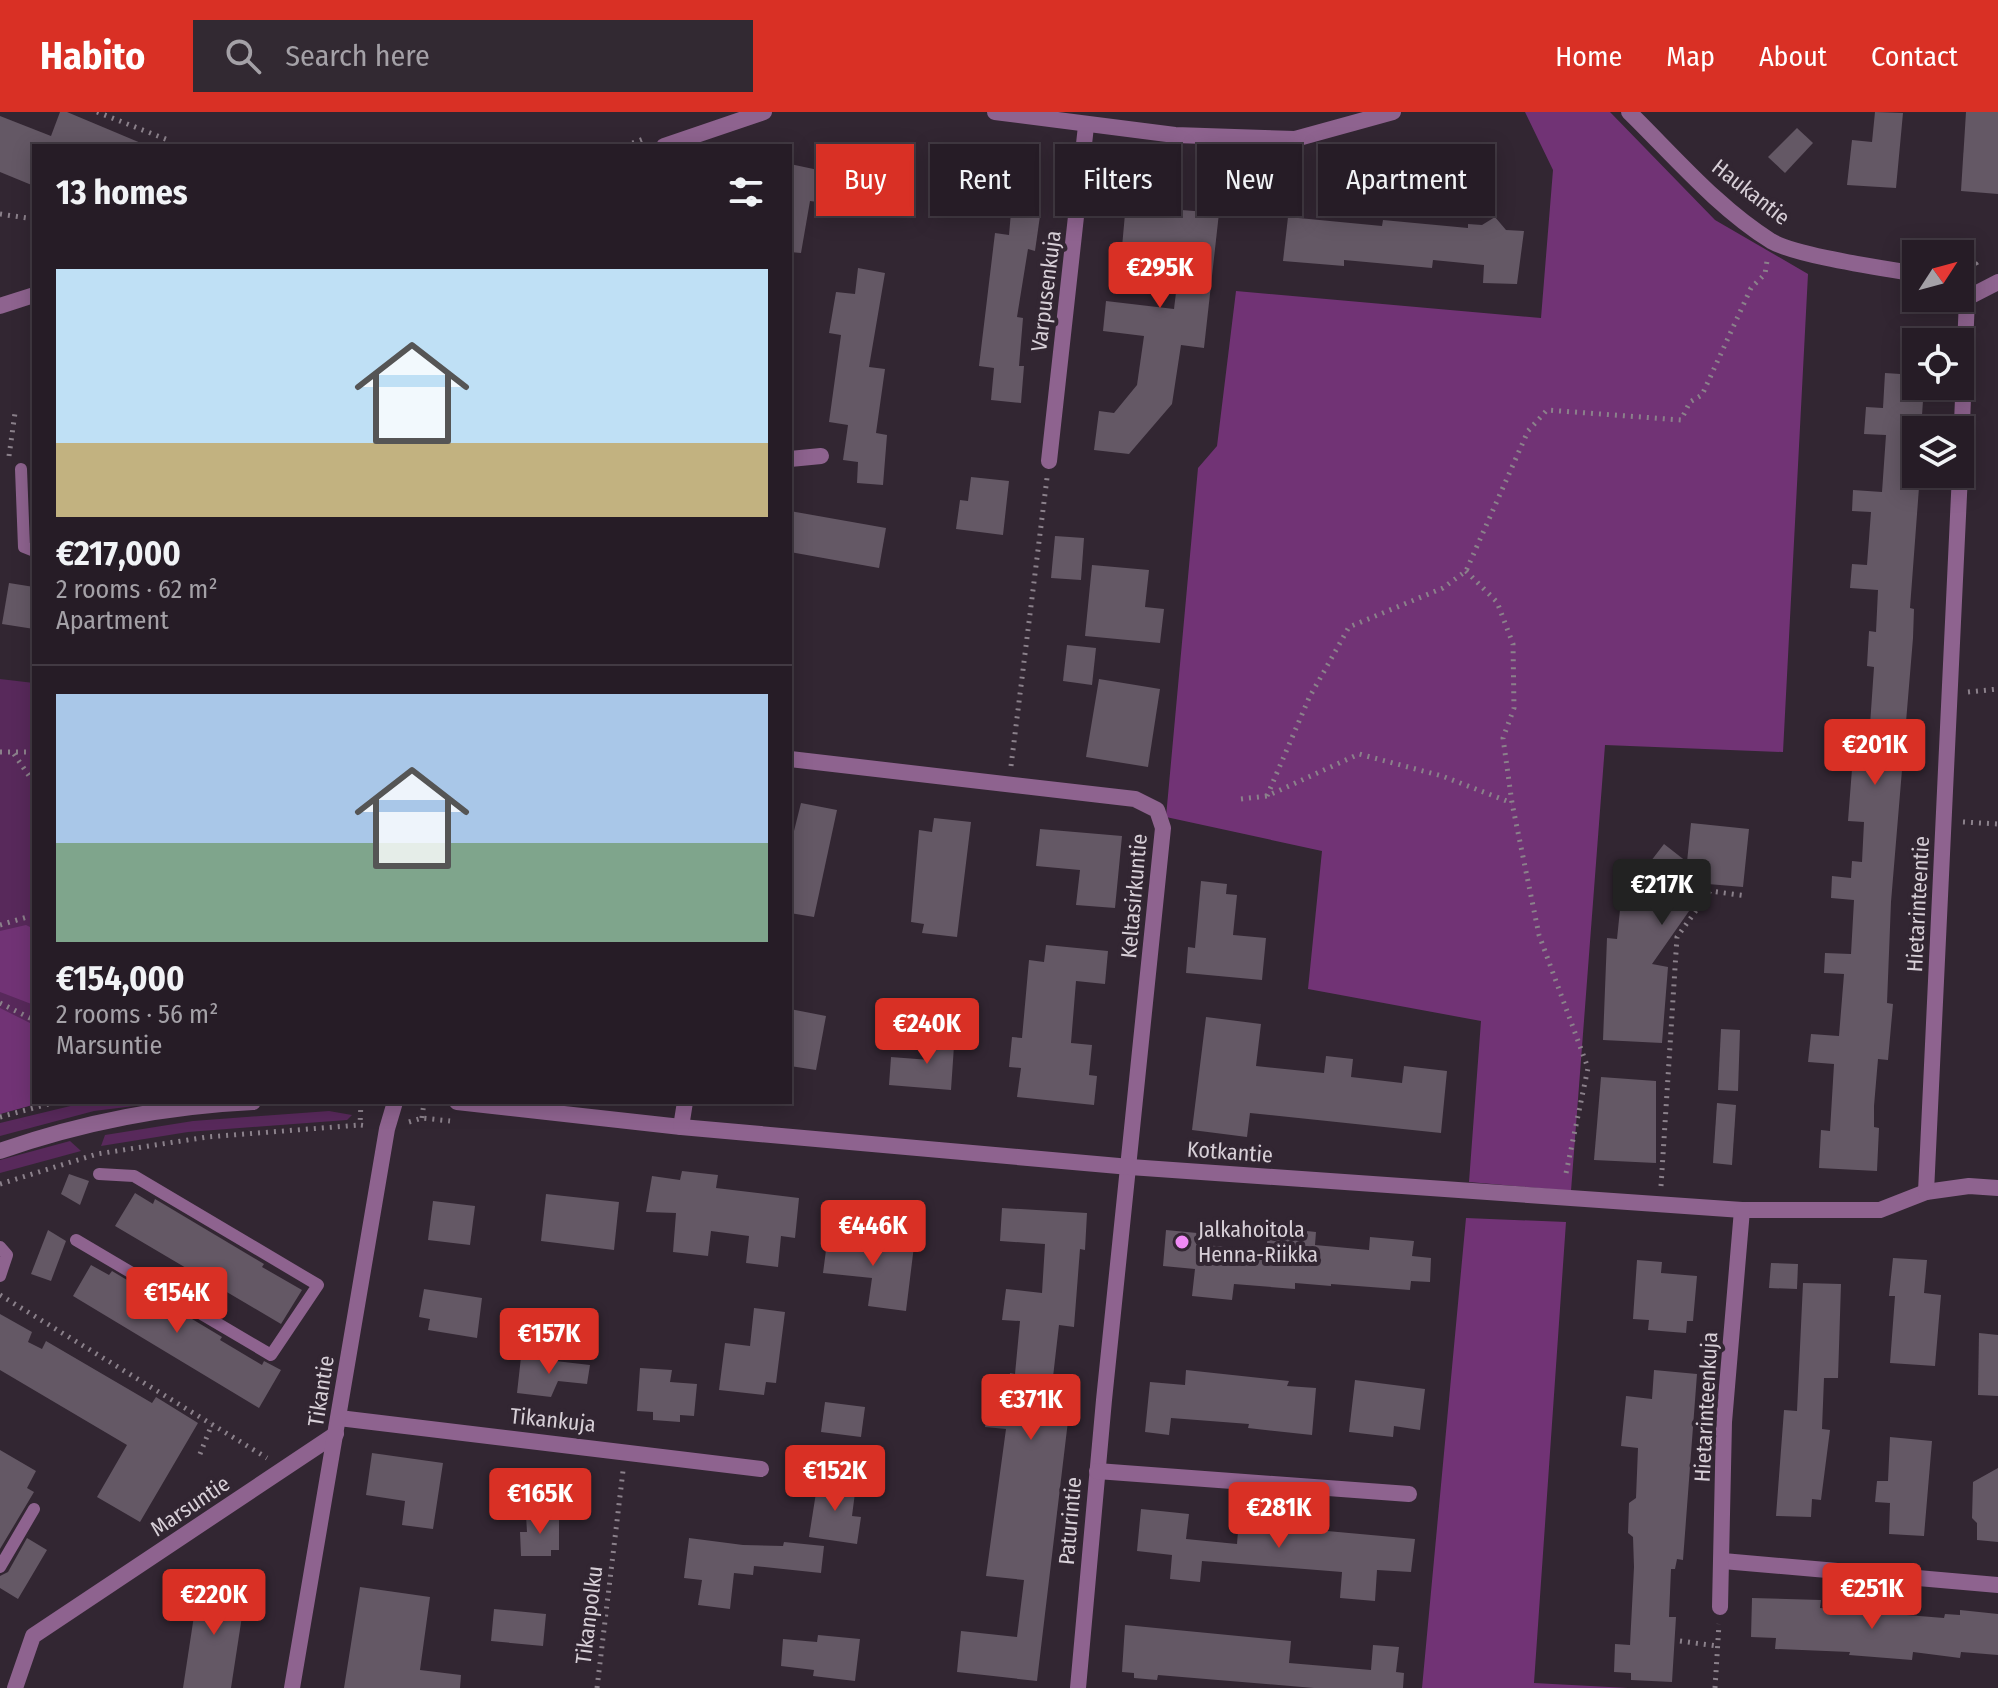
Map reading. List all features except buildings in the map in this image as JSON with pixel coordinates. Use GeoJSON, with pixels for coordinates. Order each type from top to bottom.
{"type":"FeatureCollection","features":[{"type":"Feature","properties":{"kind":"street"},"geometry":{"type":"LineString","coordinates":[[670,144],[764,112]]}},
{"type":"Feature","properties":{"kind":"street"},"geometry":{"type":"LineString","coordinates":[[995,112],[1175,135],[1295,139],[1393,112]]}},
{"type":"Feature","properties":{"kind":"street","name":"Haukantie"},"geometry":{"type":"LineString","coordinates":[[1629,112],[1717,198],[1774,242],[1902,271]]}},
{"type":"Feature","properties":{"kind":"street","name":"Varpusenkuja"},"geometry":{"type":"LineString","coordinates":[[1049,461],[1086,126]]}},
{"type":"Feature","properties":{"kind":"street"},"geometry":{"type":"LineString","coordinates":[[1974,292],[1998,282]]}},
{"type":"Feature","properties":{"kind":"street"},"geometry":{"type":"LineString","coordinates":[[0,306],[32,296]]}},
{"type":"Feature","properties":{"kind":"street","name":"Hietarinteentie"},"geometry":{"type":"LineString","coordinates":[[1961,416],[1964,312]]}},
{"type":"Feature","properties":{"kind":"street"},"geometry":{"type":"LineString","coordinates":[[792,459],[821,456]]}},
{"type":"Feature","properties":{"kind":"street","name":"Hietarinteentie"},"geometry":{"type":"LineString","coordinates":[[1926,1192],[1959,488]]}},
{"type":"Feature","properties":{"kind":"street","name":"Keltasirkuntie"},"geometry":{"type":"LineString","coordinates":[[792,759],[1135,799],[1157,810],[1163,828],[1130,1167]]}},
{"type":"Feature","properties":{"kind":"street"},"geometry":{"type":"LineString","coordinates":[[0,1151],[54,1132],[214,1104]]}},
{"type":"Feature","properties":{"kind":"street","name":"Tikantie"},"geometry":{"type":"LineString","coordinates":[[292,1688],[387,1129],[394,1104]]}},
{"type":"Feature","properties":{"kind":"street","name":"Kotkantie"},"geometry":{"type":"LineString","coordinates":[[475,1104],[681,1127],[1130,1167],[1742,1210],[1880,1210],[1926,1192],[1969,1186],[1998,1188]]}},
{"type":"Feature","properties":{"kind":"street"},"geometry":{"type":"LineString","coordinates":[[681,1127],[685,1104]]}},
{"type":"Feature","properties":{"kind":"street","name":"Paturintie"},"geometry":{"type":"LineString","coordinates":[[1078,1688],[1097,1471],[1130,1167]]}},
{"type":"Feature","properties":{"kind":"street","name":"Hietarinteenkuja"},"geometry":{"type":"LineString","coordinates":[[1720,1607],[1724,1422],[1742,1210]]}},
{"type":"Feature","properties":{"kind":"street","name":"Tikankuja"},"geometry":{"type":"LineString","coordinates":[[338,1426],[625,1450],[761,1469]]}},
{"type":"Feature","properties":{"kind":"street","name":"Marsuntie"},"geometry":{"type":"LineString","coordinates":[[15,1688],[33,1636],[285,1468],[338,1426]]}},
{"type":"Feature","properties":{"kind":"street"},"geometry":{"type":"LineString","coordinates":[[1097,1471],[1409,1494]]}},
{"type":"Feature","properties":{"kind":"street"},"geometry":{"type":"LineString","coordinates":[[1723,1561],[1998,1585]]}},
{"type":"Feature","properties":{"kind":"lane"},"geometry":{"type":"LineString","coordinates":[[21,469],[24,547],[32,550]]}},
{"type":"Feature","properties":{"kind":"lane"},"geometry":{"type":"LineString","coordinates":[[76,1240],[271,1355],[318,1285],[134,1176],[99,1174]]}},
{"type":"Feature","properties":{"kind":"lane"},"geometry":{"type":"LineString","coordinates":[[0,1247],[7,1255],[0,1276]]}},
{"type":"Feature","properties":{"kind":"lane"},"geometry":{"type":"LineString","coordinates":[[0,1567],[34,1509]]}},
{"type":"Feature","properties":{"kind":"path"},"geometry":{"type":"LineString","coordinates":[[97,112],[168,140],[167,144]]}},
{"type":"Feature","properties":{"kind":"path"},"geometry":{"type":"LineString","coordinates":[[0,214],[32,219]]}},
{"type":"Feature","properties":{"kind":"path"},"geometry":{"type":"LineString","coordinates":[[1267,796],[1309,698],[1349,627],[1443,588],[1466,571],[1528,431],[1547,410],[1681,420],[1690,402],[1702,395],[1751,288],[1765,274],[1770,243],[1774,242]]}},
{"type":"Feature","properties":{"kind":"path"},"geometry":{"type":"LineString","coordinates":[[8,466],[15,413]]}},
{"type":"Feature","properties":{"kind":"path"},"geometry":{"type":"LineString","coordinates":[[1009,785],[1049,461]]}},
{"type":"Feature","properties":{"kind":"path"},"geometry":{"type":"LineString","coordinates":[[1466,571],[1497,602],[1513,644],[1514,708],[1503,738],[1512,803],[1539,935],[1588,1068],[1561,1197]]}},
{"type":"Feature","properties":{"kind":"path"},"geometry":{"type":"LineString","coordinates":[[1951,693],[1998,689]]}},
{"type":"Feature","properties":{"kind":"path"},"geometry":{"type":"LineString","coordinates":[[0,752],[32,752]]}},
{"type":"Feature","properties":{"kind":"path"},"geometry":{"type":"LineString","coordinates":[[14,754],[32,780]]}},
{"type":"Feature","properties":{"kind":"path"},"geometry":{"type":"LineString","coordinates":[[1241,799],[1267,796],[1359,754],[1442,776],[1512,803]]}},
{"type":"Feature","properties":{"kind":"path"},"geometry":{"type":"LineString","coordinates":[[1944,821],[1998,824]]}},
{"type":"Feature","properties":{"kind":"path"},"geometry":{"type":"LineString","coordinates":[[1659,1204],[1677,937],[1710,891],[1747,896]]}},
{"type":"Feature","properties":{"kind":"path"},"geometry":{"type":"LineString","coordinates":[[0,925],[32,916]]}},
{"type":"Feature","properties":{"kind":"path"},"geometry":{"type":"LineString","coordinates":[[0,1003],[32,1019]]}},
{"type":"Feature","properties":{"kind":"path"},"geometry":{"type":"LineString","coordinates":[[0,1117],[49,1104]]}},
{"type":"Feature","properties":{"kind":"path"},"geometry":{"type":"LineString","coordinates":[[422,1118],[424,1104]]}},
{"type":"Feature","properties":{"kind":"path"},"geometry":{"type":"LineString","coordinates":[[0,1184],[91,1155],[207,1137],[360,1125]]}},
{"type":"Feature","properties":{"kind":"path"},"geometry":{"type":"LineString","coordinates":[[0,1295],[285,1468]]}},
{"type":"Feature","properties":{"kind":"path"},"geometry":{"type":"LineString","coordinates":[[200,1454],[212,1424]]}},
{"type":"Feature","properties":{"kind":"path","name":"Tikanpolku"},"geometry":{"type":"LineString","coordinates":[[597,1688],[625,1450]]}},
{"type":"Feature","properties":{"kind":"path"},"geometry":{"type":"LineString","coordinates":[[1715,1688],[1720,1607]]}},
{"type":"Feature","properties":{"kind":"path"},"geometry":{"type":"LineString","coordinates":[[1680,1641],[1717,1646]]}},
{"type":"Feature","properties":{"kind":"shaded area"},"geometry":{"type":"Polygon","coordinates":[[[1525,112],[1610,112],[1715,220],[1808,274],[1783,752],[1605,745],[1571,1191],[1469,1182],[1481,1021],[1308,989],[1322,851],[1166,817],[1198,468],[1217,446],[1236,291],[1541,318],[1553,170],[1525,112]]]}},
{"type":"Feature","properties":{"kind":"shaded area"},"geometry":{"type":"Polygon","coordinates":[[[0,679],[32,683],[32,1104],[36,1104],[0,1114],[0,679]]]}},
{"type":"Feature","properties":{"kind":"shaded area"},"geometry":{"type":"Polygon","coordinates":[[[26,925],[32,928],[32,1004],[0,992],[0,931],[26,925]]]}},
{"type":"Feature","properties":{"kind":"shaded area"},"geometry":{"type":"Polygon","coordinates":[[[0,1008],[32,1024],[32,1104],[36,1104],[0,1114],[0,1008]]]}},
{"type":"Feature","properties":{"kind":"shaded area"},"geometry":{"type":"Polygon","coordinates":[[[79,1104],[151,1104],[94,1111],[0,1136],[0,1123],[79,1104]]]}},
{"type":"Feature","properties":{"kind":"shaded area"},"geometry":{"type":"Polygon","coordinates":[[[329,1111],[352,1115],[347,1120],[188,1132],[101,1146],[105,1135],[193,1121],[329,1111]]]}},
{"type":"Feature","properties":{"kind":"shaded area"},"geometry":{"type":"Polygon","coordinates":[[[70,1141],[81,1151],[0,1173],[0,1160],[70,1141]]]}},
{"type":"Feature","properties":{"kind":"shaded area"},"geometry":{"type":"Polygon","coordinates":[[[1466,1218],[1566,1222],[1534,1683],[1628,1688],[1422,1688],[1466,1218]]]}},
{"type":"Feature","properties":{"kind":"place","name":"Jalkahoitola Henna-Riikka"},"geometry":{"type":"Point","coordinates":[1182,1242]}}]}
